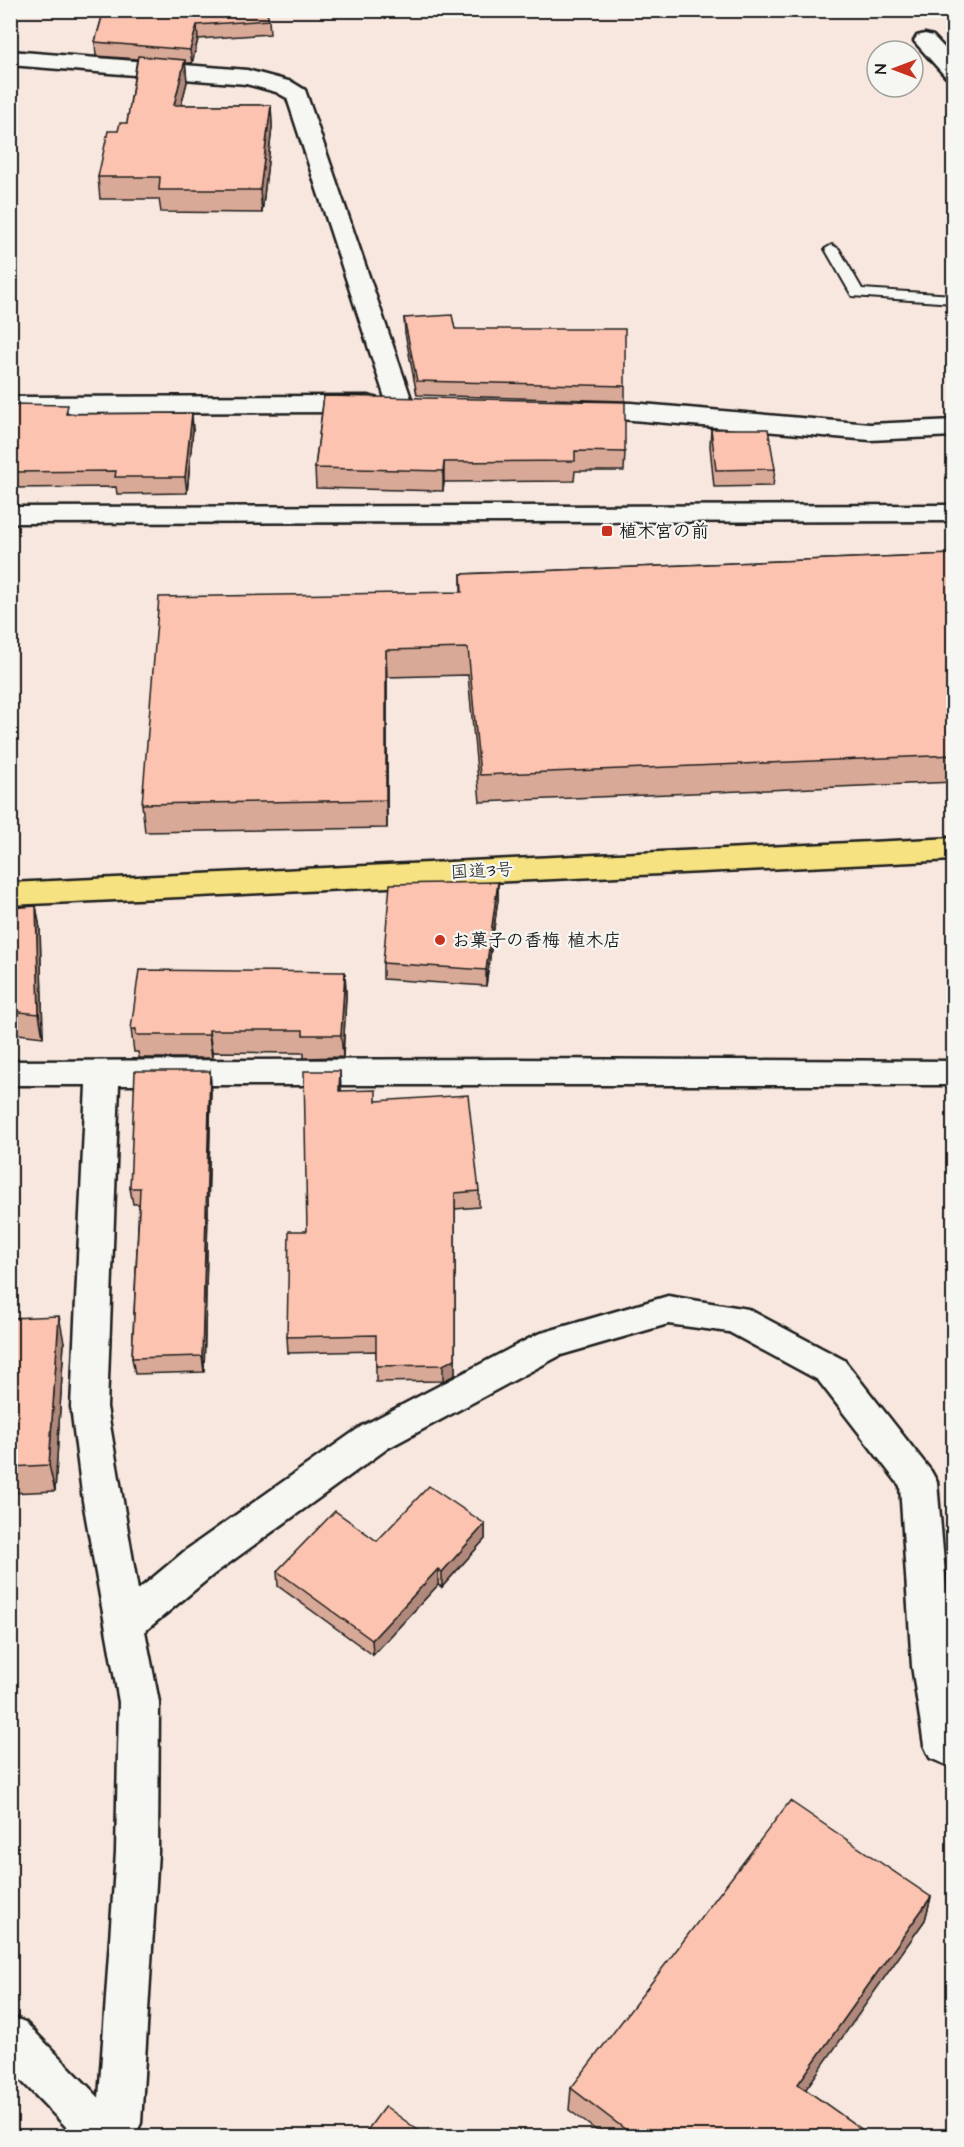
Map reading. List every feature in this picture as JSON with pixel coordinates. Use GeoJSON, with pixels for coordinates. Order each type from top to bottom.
{"type":"FeatureCollection","features":[{"type":"Feature","properties":{"kind":"highway","name":"国道3号"},"geometry":{"type":"LineString","coordinates":[[10,894],[954,849]]}},
{"type":"Feature","properties":{"kind":"street"},"geometry":{"type":"LineString","coordinates":[[925,41],[954,72]]}},
{"type":"Feature","properties":{"kind":"street"},"geometry":{"type":"LineString","coordinates":[[10,58],[247,77],[285,87],[297,95],[412,405],[10,405]]}},
{"type":"Feature","properties":{"kind":"street"},"geometry":{"type":"LineString","coordinates":[[562,409],[631,411],[870,432],[954,428]]}},
{"type":"Feature","properties":{"kind":"street"},"geometry":{"type":"LineString","coordinates":[[10,515],[954,513]]}},
{"type":"Feature","properties":{"kind":"street"},"geometry":{"type":"LineString","coordinates":[[10,2037],[105,2136],[119,2123],[137,1852],[139,1702],[102,1501],[89,1407],[103,1072]]}},
{"type":"Feature","properties":{"kind":"street"},"geometry":{"type":"LineString","coordinates":[[10,1073],[954,1073]]}},
{"type":"Feature","properties":{"kind":"street"},"geometry":{"type":"LineString","coordinates":[[125,1624],[200,1562],[375,1437],[551,1344],[668,1310],[735,1319],[831,1370],[918,1482],[932,1666],[944,1745],[954,1750]]}},
{"type":"Feature","properties":{"kind":"lane"},"geometry":{"type":"LineString","coordinates":[[832,249],[857,293],[954,299]]}},
{"type":"Feature","properties":{"kind":"building"},"geometry":{"type":"Polygon","coordinates":[[[104,10],[266,10],[269,20],[197,25],[190,50],[95,42],[104,10]]]}},
{"type":"Feature","properties":{"kind":"building"},"geometry":{"type":"Polygon","coordinates":[[[138,56],[185,60],[174,105],[271,105],[260,190],[159,190],[160,177],[98,177],[108,131],[118,131],[120,123],[127,123],[138,56]]]}},
{"type":"Feature","properties":{"kind":"building"},"geometry":{"type":"Polygon","coordinates":[[[452,315],[455,329],[625,329],[625,386],[417,381],[404,318],[452,315]]]}},
{"type":"Feature","properties":{"kind":"building"},"geometry":{"type":"Polygon","coordinates":[[[324,396],[625,402],[625,452],[575,451],[575,461],[444,462],[443,471],[315,468],[324,396]]]}},
{"type":"Feature","properties":{"kind":"building"},"geometry":{"type":"Polygon","coordinates":[[[10,404],[68,405],[66,414],[192,413],[185,477],[115,477],[116,471],[10,472],[10,404]]]}},
{"type":"Feature","properties":{"kind":"building"},"geometry":{"type":"Polygon","coordinates":[[[711,429],[768,429],[775,469],[716,470],[711,429]]]}},
{"type":"Feature","properties":{"kind":"building"},"geometry":{"type":"Polygon","coordinates":[[[954,554],[954,755],[480,775],[468,648],[386,650],[386,800],[142,804],[159,597],[462,592],[461,574],[954,554]]]}},
{"type":"Feature","properties":{"kind":"building","name":"お菓子の香梅 植木店"},"geometry":{"type":"Polygon","coordinates":[[[498,882],[486,970],[383,963],[390,884],[498,882]]]}},
{"type":"Feature","properties":{"kind":"building"},"geometry":{"type":"Polygon","coordinates":[[[36,906],[39,1014],[10,1011],[10,908],[36,906]]]}},
{"type":"Feature","properties":{"kind":"building"},"geometry":{"type":"Polygon","coordinates":[[[139,970],[345,972],[341,1035],[303,1035],[303,1030],[209,1030],[209,1035],[136,1035],[136,1029],[131,1029],[139,970]]]}},
{"type":"Feature","properties":{"kind":"building"},"geometry":{"type":"Polygon","coordinates":[[[135,1071],[210,1071],[202,1356],[132,1358],[140,1188],[130,1188],[135,1071]]]}},
{"type":"Feature","properties":{"kind":"building"},"geometry":{"type":"Polygon","coordinates":[[[304,1071],[340,1071],[339,1091],[376,1090],[376,1101],[468,1095],[479,1191],[455,1193],[455,1359],[443,1365],[376,1366],[376,1335],[287,1337],[289,1231],[307,1231],[304,1071]]]}},
{"type":"Feature","properties":{"kind":"building"},"geometry":{"type":"Polygon","coordinates":[[[59,1316],[49,1465],[10,1467],[10,1318],[59,1316]]]}},
{"type":"Feature","properties":{"kind":"building"},"geometry":{"type":"Polygon","coordinates":[[[429,1486],[485,1524],[442,1572],[438,1569],[372,1640],[277,1571],[335,1511],[377,1541],[429,1486]]]}},
{"type":"Feature","properties":{"kind":"building"},"geometry":{"type":"Polygon","coordinates":[[[790,1801],[931,1897],[798,2084],[871,2136],[634,2136],[571,2088],[790,1801]]]}},
{"type":"Feature","properties":{"kind":"building"},"geometry":{"type":"Polygon","coordinates":[[[385,2106],[426,2136],[363,2136],[385,2106]]]}},
{"type":"Feature","properties":{"kind":"place","name":"植木宮の前"},"geometry":{"type":"Point","coordinates":[607,531]}},
{"type":"Feature","properties":{"kind":"place","name":"お菓子の香梅 植木店"},"geometry":{"type":"Point","coordinates":[440,940]}}]}
